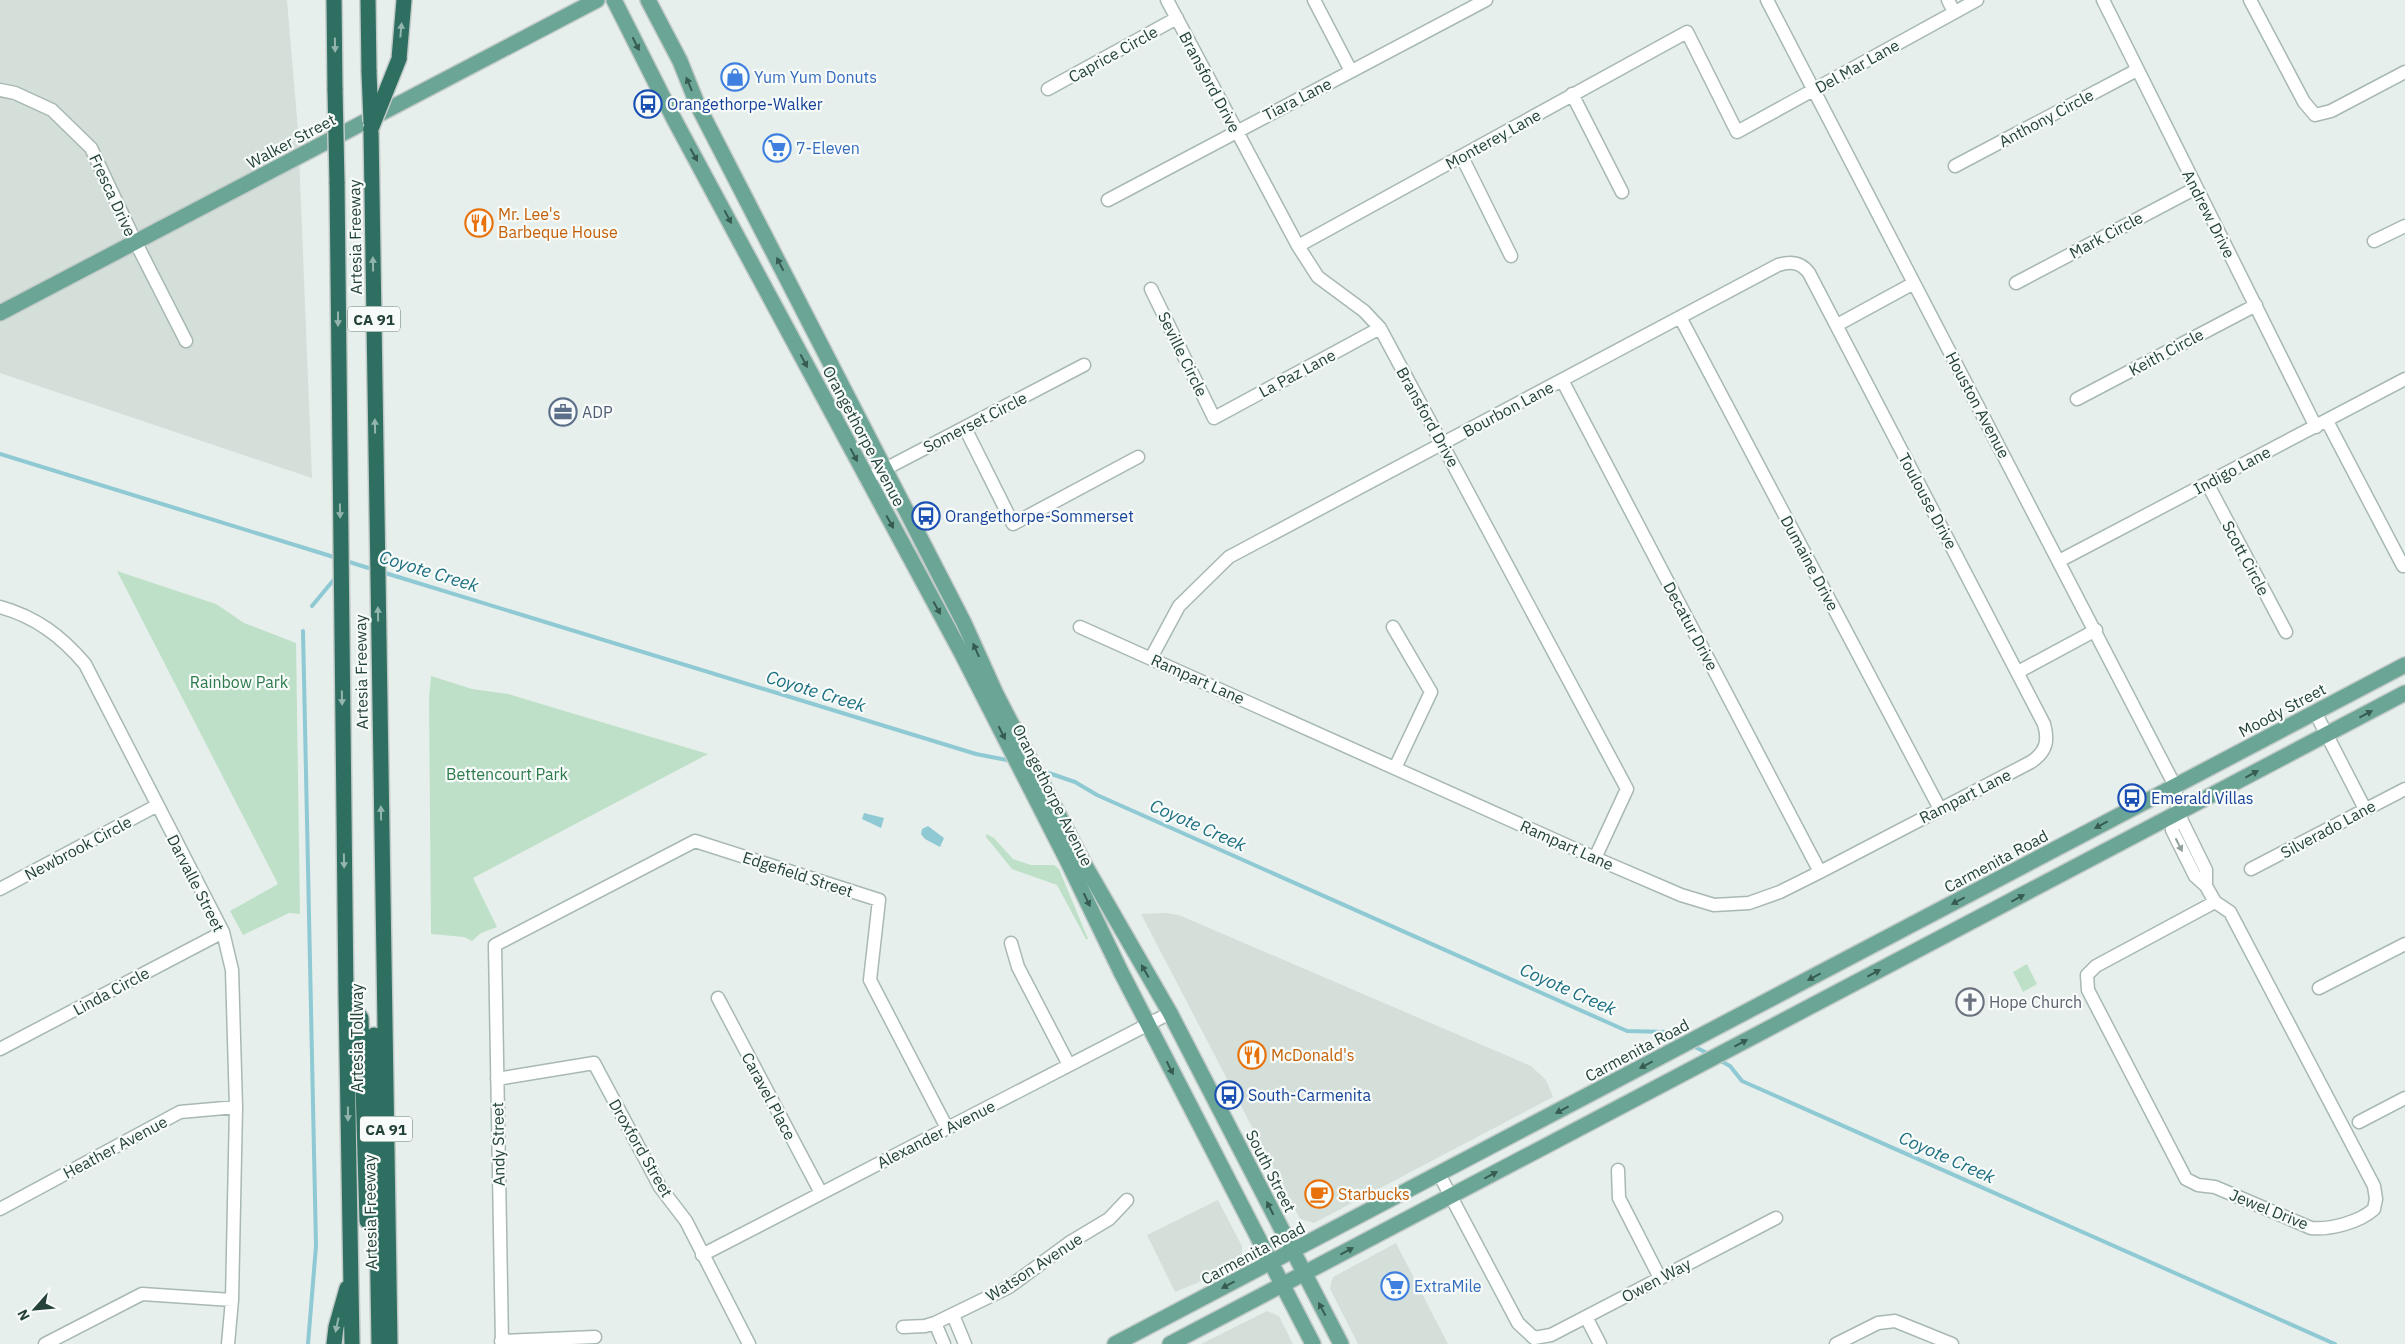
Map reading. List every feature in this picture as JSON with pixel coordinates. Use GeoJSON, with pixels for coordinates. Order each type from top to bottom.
{"type":"FeatureCollection","features":[{"type":"Feature","properties":{"kind":"highway","name":"Artesia Freeway"},"geometry":{"type":"LineString","coordinates":[[334,0],[341,650],[352,1344]]}},
{"type":"Feature","properties":{"kind":"highway","name":"Artesia Freeway"},"geometry":{"type":"LineString","coordinates":[[368,0],[390,1344]]}},
{"type":"Feature","properties":{"kind":"highway"},"geometry":{"type":"LineString","coordinates":[[371,128],[399,59],[404,0]]}},
{"type":"Feature","properties":{"kind":"highway","name":"Artesia Tollway"},"geometry":{"type":"LineString","coordinates":[[378,1344],[373,932],[383,914]]}},
{"type":"Feature","properties":{"kind":"highway","name":"Artesia Tollway"},"geometry":{"type":"LineString","coordinates":[[346,996],[361,1018],[370,1344]]}},
{"type":"Feature","properties":{"kind":"highway"},"geometry":{"type":"LineString","coordinates":[[334,1344],[336,1327],[351,1272]]}},
{"type":"Feature","properties":{"kind":"main road","name":"Walker Street"},"geometry":{"type":"LineString","coordinates":[[0,313],[597,0]]}},
{"type":"Feature","properties":{"kind":"main road","name":"Orangethorpe Avenue"},"geometry":{"type":"LineString","coordinates":[[614,0],[675,120],[980,689],[1066,856],[1148,1024]]}},
{"type":"Feature","properties":{"kind":"main road","name":"Orangethorpe Avenue"},"geometry":{"type":"LineString","coordinates":[[648,0],[680,61],[698,106],[964,623],[996,694],[1083,862],[1170,1013]]}},
{"type":"Feature","properties":{"kind":"main road","name":"Moody Street"},"geometry":{"type":"LineString","coordinates":[[2175,786],[2405,664]]}},
{"type":"Feature","properties":{"kind":"main road"},"geometry":{"type":"LineString","coordinates":[[1170,1344],[2405,693]]}},
{"type":"Feature","properties":{"kind":"main road","name":"Carmenita Road"},"geometry":{"type":"LineString","coordinates":[[1116,1344],[2175,786]]}},
{"type":"Feature","properties":{"kind":"main road","name":"South Street"},"geometry":{"type":"LineString","coordinates":[[1170,1013],[1341,1344]]}},
{"type":"Feature","properties":{"kind":"main road"},"geometry":{"type":"LineString","coordinates":[[1148,1024],[1313,1344]]}},
{"type":"Feature","properties":{"kind":"street","name":"Bransford Drive"},"geometry":{"type":"LineString","coordinates":[[1167,0],[1298,246],[1318,277],[1364,311],[1380,328],[1627,789],[1595,858]]}},
{"type":"Feature","properties":{"kind":"street"},"geometry":{"type":"LineString","coordinates":[[1314,0],[1351,71]]}},
{"type":"Feature","properties":{"kind":"street","name":"Tiara Lane"},"geometry":{"type":"LineString","coordinates":[[1108,200],[1351,71],[1464,5],[1486,0]]}},
{"type":"Feature","properties":{"kind":"street","name":"Houston Avenue"},"geometry":{"type":"LineString","coordinates":[[1767,0],[2096,630],[2175,786],[2178,813]]}},
{"type":"Feature","properties":{"kind":"street"},"geometry":{"type":"LineString","coordinates":[[1948,0],[1954,12]]}},
{"type":"Feature","properties":{"kind":"street","name":"Del Mar Lane"},"geometry":{"type":"LineString","coordinates":[[1737,132],[1977,0]]}},
{"type":"Feature","properties":{"kind":"street","name":"Andrew Drive"},"geometry":{"type":"LineString","coordinates":[[2103,0],[2256,305],[2321,424],[2403,566]]}},
{"type":"Feature","properties":{"kind":"street"},"geometry":{"type":"LineString","coordinates":[[2250,0],[2304,102],[2315,115],[2331,111],[2405,72]]}},
{"type":"Feature","properties":{"kind":"street","name":"Caprice Circle"},"geometry":{"type":"LineString","coordinates":[[1048,89],[1177,18]]}},
{"type":"Feature","properties":{"kind":"street","name":"Monterey Lane"},"geometry":{"type":"LineString","coordinates":[[1298,246],[1687,32],[1737,132]]}},
{"type":"Feature","properties":{"kind":"street","name":"Anthony Circle"},"geometry":{"type":"LineString","coordinates":[[1955,166],[2137,70]]}},
{"type":"Feature","properties":{"kind":"street","name":"Fresca Drive"},"geometry":{"type":"LineString","coordinates":[[0,90],[15,93],[52,110],[91,148],[136,243],[186,341]]}},
{"type":"Feature","properties":{"kind":"street"},"geometry":{"type":"LineString","coordinates":[[1572,94],[1622,192]]}},
{"type":"Feature","properties":{"kind":"street"},"geometry":{"type":"LineString","coordinates":[[1462,156],[1512,256]]}},
{"type":"Feature","properties":{"kind":"street","name":"Mark Circle"},"geometry":{"type":"LineString","coordinates":[[2016,283],[2196,188]]}},
{"type":"Feature","properties":{"kind":"street"},"geometry":{"type":"LineString","coordinates":[[2374,242],[2405,226]]}},
{"type":"Feature","properties":{"kind":"street","name":"Bourbon Lane"},"geometry":{"type":"LineString","coordinates":[[1151,658],[1180,606],[1230,557],[1778,265],[1797,263]]}},
{"type":"Feature","properties":{"kind":"street","name":"Toulouse Drive"},"geometry":{"type":"LineString","coordinates":[[1797,263],[1809,273],[2018,672],[2044,724],[2047,745]]}},
{"type":"Feature","properties":{"kind":"street"},"geometry":{"type":"LineString","coordinates":[[1837,326],[1914,283]]}},
{"type":"Feature","properties":{"kind":"street","name":"Seville Circle"},"geometry":{"type":"LineString","coordinates":[[1151,290],[1214,418]]}},
{"type":"Feature","properties":{"kind":"street","name":"Keith Circle"},"geometry":{"type":"LineString","coordinates":[[2077,400],[2256,305]]}},
{"type":"Feature","properties":{"kind":"street","name":"Dumaine Drive"},"geometry":{"type":"LineString","coordinates":[[1680,317],[1940,809]]}},
{"type":"Feature","properties":{"kind":"street","name":"La Paz Lane"},"geometry":{"type":"LineString","coordinates":[[1214,418],[1380,328]]}},
{"type":"Feature","properties":{"kind":"street","name":"Somerset Circle"},"geometry":{"type":"LineString","coordinates":[[866,479],[1084,365]]}},
{"type":"Feature","properties":{"kind":"street","name":"Indigo Lane"},"geometry":{"type":"LineString","coordinates":[[2059,561],[2405,379]]}},
{"type":"Feature","properties":{"kind":"street","name":"Decatur Drive"},"geometry":{"type":"LineString","coordinates":[[1562,380],[1820,872]]}},
{"type":"Feature","properties":{"kind":"street"},"geometry":{"type":"LineString","coordinates":[[965,428],[1013,524],[1138,457]]}},
{"type":"Feature","properties":{"kind":"street","name":"Scott Circle"},"geometry":{"type":"LineString","coordinates":[[2207,483],[2286,632]]}},
{"type":"Feature","properties":{"kind":"street","name":"Darvalle Street"},"geometry":{"type":"LineString","coordinates":[[0,607],[17,612],[59,637],[85,664],[156,806],[223,932],[232,970],[236,1107],[232,1300],[228,1344]]}},
{"type":"Feature","properties":{"kind":"street","name":"Rampart Lane"},"geometry":{"type":"LineString","coordinates":[[1080,627],[1595,858],[1681,895],[1714,905],[1749,903],[1780,892],[2031,762],[2043,753],[2047,745]]}},
{"type":"Feature","properties":{"kind":"street"},"geometry":{"type":"LineString","coordinates":[[1393,627],[1431,692],[1396,768]]}},
{"type":"Feature","properties":{"kind":"street"},"geometry":{"type":"LineString","coordinates":[[2018,672],[2096,630]]}},
{"type":"Feature","properties":{"kind":"street"},"geometry":{"type":"LineString","coordinates":[[2315,712],[2365,810]]}},
{"type":"Feature","properties":{"kind":"street","name":"Silverado Lane"},"geometry":{"type":"LineString","coordinates":[[2251,869],[2405,789]]}},
{"type":"Feature","properties":{"kind":"street","name":"Newbrook Circle"},"geometry":{"type":"LineString","coordinates":[[0,889],[156,806]]}},
{"type":"Feature","properties":{"kind":"street","name":"Jewel Drive"},"geometry":{"type":"LineString","coordinates":[[2178,813],[2172,830],[2195,876],[2206,886],[2215,902],[2230,912],[2374,1186],[2376,1199],[2374,1209],[2361,1218],[2319,1229],[2311,1228],[2215,1187],[2198,1185],[2186,1178],[2088,990],[2087,975],[2096,966],[2215,902]]}},
{"type":"Feature","properties":{"kind":"street","name":"Edgefield Street"},"geometry":{"type":"LineString","coordinates":[[495,945],[695,842],[879,900],[870,980],[947,1128]]}},
{"type":"Feature","properties":{"kind":"street","name":"Linda Circle"},"geometry":{"type":"LineString","coordinates":[[0,1049],[223,932]]}},
{"type":"Feature","properties":{"kind":"street"},"geometry":{"type":"LineString","coordinates":[[1012,942],[1018,967],[1069,1065]]}},
{"type":"Feature","properties":{"kind":"street"},"geometry":{"type":"LineString","coordinates":[[2319,988],[2405,944]]}},
{"type":"Feature","properties":{"kind":"street","name":"Andy Street"},"geometry":{"type":"LineString","coordinates":[[495,945],[502,1342]]}},
{"type":"Feature","properties":{"kind":"street","name":"Caravel Place"},"geometry":{"type":"LineString","coordinates":[[718,998],[821,1194]]}},
{"type":"Feature","properties":{"kind":"street","name":"Alexander Avenue"},"geometry":{"type":"LineString","coordinates":[[702,1255],[1170,1013]]}},
{"type":"Feature","properties":{"kind":"street","name":"Droxford Street"},"geometry":{"type":"LineString","coordinates":[[497,1080],[594,1063],[660,1187],[686,1221],[749,1344]]}},
{"type":"Feature","properties":{"kind":"street"},"geometry":{"type":"LineString","coordinates":[[2358,1122],[2405,1098]]}},
{"type":"Feature","properties":{"kind":"street","name":"Heather Avenue"},"geometry":{"type":"LineString","coordinates":[[0,1209],[180,1112],[236,1107]]}},
{"type":"Feature","properties":{"kind":"street"},"geometry":{"type":"LineString","coordinates":[[1618,1170],[1619,1198],[1660,1278]]}},
{"type":"Feature","properties":{"kind":"street"},"geometry":{"type":"LineString","coordinates":[[1439,1174],[1451,1196]]}},
{"type":"Feature","properties":{"kind":"street","name":"Owen Way"},"geometry":{"type":"LineString","coordinates":[[1451,1196],[1518,1323],[1534,1338],[1551,1335],[1776,1218]]}},
{"type":"Feature","properties":{"kind":"street","name":"Watson Avenue"},"geometry":{"type":"LineString","coordinates":[[904,1327],[925,1326],[953,1315],[1009,1287],[1069,1243],[1109,1219],[1127,1200]]}},
{"type":"Feature","properties":{"kind":"street"},"geometry":{"type":"LineString","coordinates":[[45,1344],[142,1294],[232,1300]]}},
{"type":"Feature","properties":{"kind":"street"},"geometry":{"type":"LineString","coordinates":[[953,1315],[964,1344]]}},
{"type":"Feature","properties":{"kind":"street"},"geometry":{"type":"LineString","coordinates":[[1586,1317],[1600,1344]]}},
{"type":"Feature","properties":{"kind":"street"},"geometry":{"type":"LineString","coordinates":[[1836,1344],[1878,1323],[1887,1321],[1902,1323],[1952,1344]]}},
{"type":"Feature","properties":{"kind":"street"},"geometry":{"type":"LineString","coordinates":[[935,1322],[944,1344]]}},
{"type":"Feature","properties":{"kind":"street"},"geometry":{"type":"LineString","coordinates":[[502,1342],[595,1337]]}},
{"type":"Feature","properties":{"kind":"shaded area"},"geometry":{"type":"Polygon","coordinates":[[[0,0],[287,0],[298,130],[312,478],[0,373],[0,0]]]}},
{"type":"Feature","properties":{"kind":"shaded area"},"geometry":{"type":"Polygon","coordinates":[[[1165,913],[1179,915],[1531,1066],[1546,1080],[1553,1097],[1314,1223],[1300,1219],[1141,914],[1165,913]]]}},
{"type":"Feature","properties":{"kind":"shaded area"},"geometry":{"type":"Polygon","coordinates":[[[1218,1200],[1242,1246],[1242,1257],[1197,1283],[1175,1292],[1147,1235],[1218,1200]]]}},
{"type":"Feature","properties":{"kind":"shaded area"},"geometry":{"type":"Polygon","coordinates":[[[1396,1243],[1448,1344],[1358,1344],[1330,1289],[1333,1277],[1396,1243]]]}},
{"type":"Feature","properties":{"kind":"shaded area"},"geometry":{"type":"Polygon","coordinates":[[[1267,1311],[1279,1316],[1293,1344],[1201,1344],[1267,1311]]]}},
{"type":"Feature","properties":{"kind":"green space","name":"Rainbow Park"},"geometry":{"type":"Polygon","coordinates":[[[117,571],[216,604],[244,623],[296,643],[300,914],[289,913],[243,935],[230,911],[278,884],[117,571]]]}},
{"type":"Feature","properties":{"kind":"green space","name":"Bettencourt Park"},"geometry":{"type":"Polygon","coordinates":[[[431,676],[472,689],[508,694],[708,754],[473,878],[497,927],[481,933],[472,941],[464,937],[431,934],[429,697],[431,676]]]}},
{"type":"Feature","properties":{"kind":"green space"},"geometry":{"type":"Polygon","coordinates":[[[986,834],[994,838],[1013,859],[1031,865],[1054,865],[1059,869],[1088,939],[1086,939],[1057,885],[1012,869],[986,837],[986,834]]]}},
{"type":"Feature","properties":{"kind":"green space"},"geometry":{"type":"Polygon","coordinates":[[[2027,964],[2037,984],[2023,992],[2013,972],[2027,964]]]}},
{"type":"Feature","properties":{"kind":"water"},"geometry":{"type":"Polygon","coordinates":[[[864,813],[884,818],[881,828],[862,819],[864,813]]]}},
{"type":"Feature","properties":{"kind":"water"},"geometry":{"type":"Polygon","coordinates":[[[928,826],[944,838],[940,847],[925,839],[921,834],[922,829],[928,826]]]}},
{"type":"Feature","properties":{"kind":"waterway","name":"Coyote Creek"},"geometry":{"type":"LineString","coordinates":[[0,454],[337,558]]}},
{"type":"Feature","properties":{"kind":"waterway","name":"Coyote Creek"},"geometry":{"type":"LineString","coordinates":[[346,561],[375,570]]}},
{"type":"Feature","properties":{"kind":"waterway","name":"Coyote Creek"},"geometry":{"type":"LineString","coordinates":[[382,572],[976,754],[1012,761]]}},
{"type":"Feature","properties":{"kind":"waterway"},"geometry":{"type":"LineString","coordinates":[[312,606],[336,577]]}},
{"type":"Feature","properties":{"kind":"waterway"},"geometry":{"type":"LineString","coordinates":[[303,631],[316,1246],[308,1344]]}},
{"type":"Feature","properties":{"kind":"waterway","name":"Coyote Creek"},"geometry":{"type":"LineString","coordinates":[[1040,770],[1075,782],[1097,795],[1627,1031],[1668,1032],[1683,1040]]}},
{"type":"Feature","properties":{"kind":"waterway","name":"Coyote Creek"},"geometry":{"type":"LineString","coordinates":[[1693,1046],[1709,1054]]}},
{"type":"Feature","properties":{"kind":"waterway","name":"Coyote Creek"},"geometry":{"type":"LineString","coordinates":[[1719,1060],[1730,1066],[1742,1081],[2335,1344]]}},
{"type":"Feature","properties":{"kind":"place","name":"Yum Yum Donuts"},"geometry":{"type":"Point","coordinates":[735,77]}},
{"type":"Feature","properties":{"kind":"place","name":"Orangethorpe-Walker"},"geometry":{"type":"Point","coordinates":[648,104]}},
{"type":"Feature","properties":{"kind":"place","name":"7-Eleven"},"geometry":{"type":"Point","coordinates":[777,148]}},
{"type":"Feature","properties":{"kind":"place","name":"Mr. Lee's Barbeque House"},"geometry":{"type":"Point","coordinates":[479,223]}},
{"type":"Feature","properties":{"kind":"place","name":"ADP"},"geometry":{"type":"Point","coordinates":[563,412]}},
{"type":"Feature","properties":{"kind":"place","name":"Orangethorpe-Sommerset"},"geometry":{"type":"Point","coordinates":[926,516]}},
{"type":"Feature","properties":{"kind":"place","name":"Emerald Villas"},"geometry":{"type":"Point","coordinates":[2132,798]}},
{"type":"Feature","properties":{"kind":"place","name":"Hope Church"},"geometry":{"type":"Point","coordinates":[1970,1002]}},
{"type":"Feature","properties":{"kind":"place","name":"McDonald's"},"geometry":{"type":"Point","coordinates":[1252,1055]}},
{"type":"Feature","properties":{"kind":"place","name":"South-Carmenita"},"geometry":{"type":"Point","coordinates":[1229,1095]}},
{"type":"Feature","properties":{"kind":"place","name":"Starbucks"},"geometry":{"type":"Point","coordinates":[1319,1194]}},
{"type":"Feature","properties":{"kind":"place","name":"ExtraMile"},"geometry":{"type":"Point","coordinates":[1395,1286]}}]}
